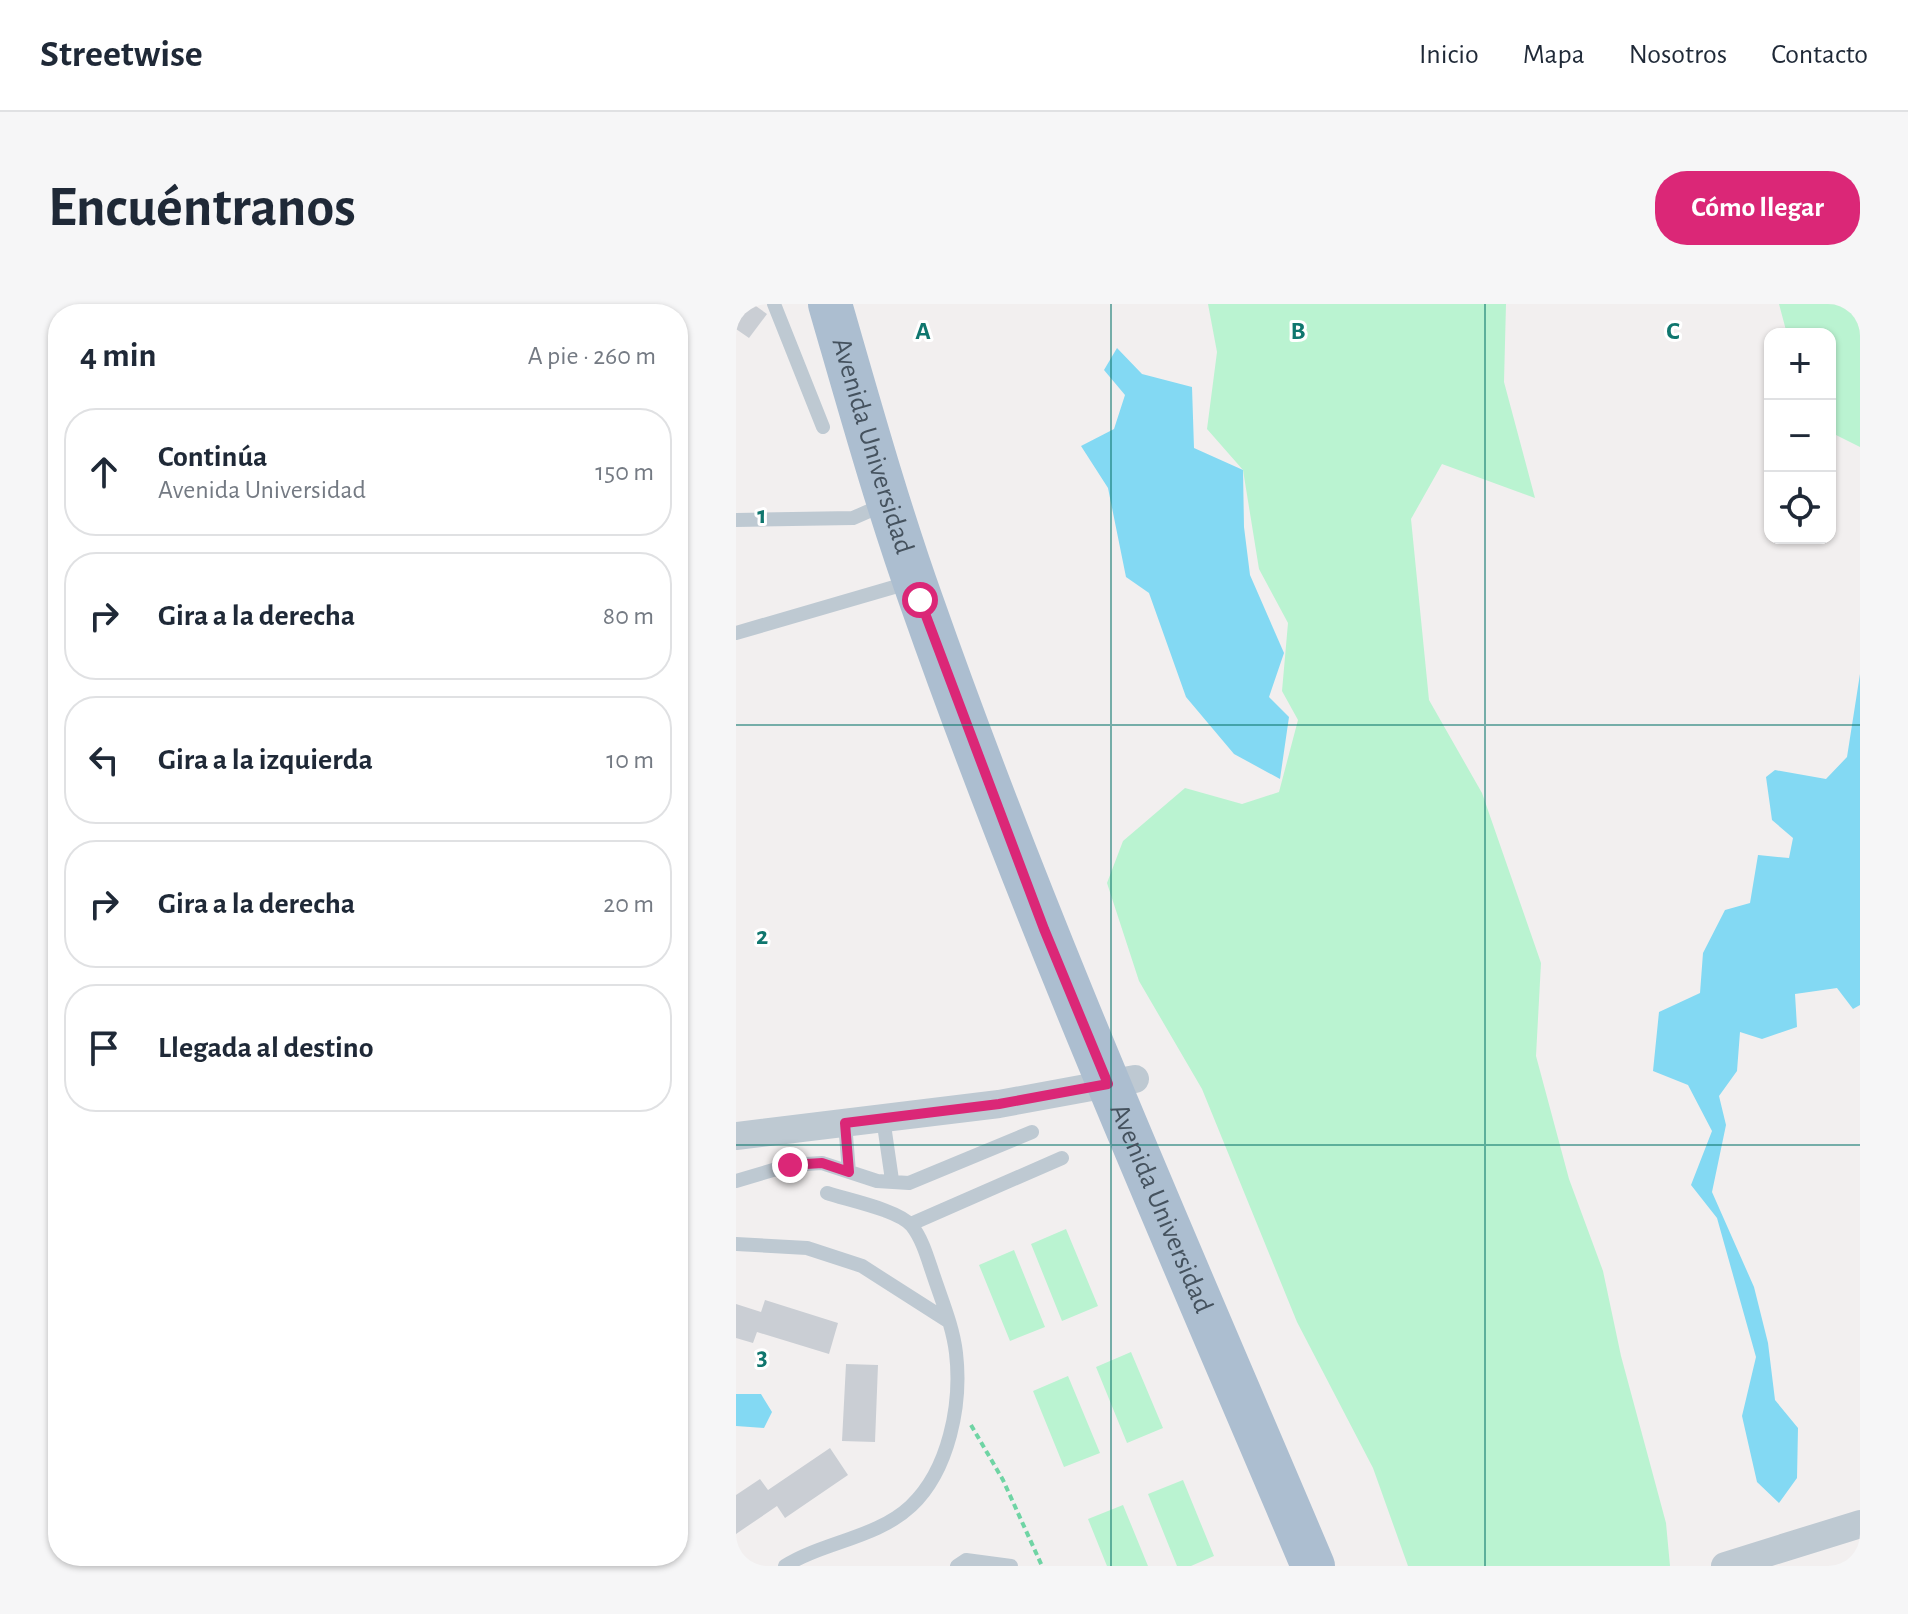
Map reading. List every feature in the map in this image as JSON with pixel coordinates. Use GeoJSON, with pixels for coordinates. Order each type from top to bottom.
{"type":"FeatureCollection","features":[{"type":"Feature","properties":{"kind":"main road","name":"Avenida Universidad"},"geometry":{"type":"LineString","coordinates":[[830,304],[915,581],[1010,842],[1122,1081],[1337,1566]]}},
{"type":"Feature","properties":{"kind":"main road","name":"Avenida Universidad"},"geometry":{"type":"LineString","coordinates":[[857,304],[891,432],[945,597],[1122,1081],[1313,1566]]}},
{"type":"Feature","properties":{"kind":"street"},"geometry":{"type":"LineString","coordinates":[[736,1136],[999,1104],[1122,1081]]}},
{"type":"Feature","properties":{"kind":"street"},"geometry":{"type":"LineString","coordinates":[[1725,1566],[1860,1524]]}},
{"type":"Feature","properties":{"kind":"lane"},"geometry":{"type":"LineString","coordinates":[[774,304],[823,427]]}},
{"type":"Feature","properties":{"kind":"lane"},"geometry":{"type":"LineString","coordinates":[[736,520],[853,518],[889,502]]}},
{"type":"Feature","properties":{"kind":"lane"},"geometry":{"type":"LineString","coordinates":[[736,633],[871,597],[915,581]]}},
{"type":"Feature","properties":{"kind":"lane"},"geometry":{"type":"LineString","coordinates":[[883,1118],[892,1180]]}},
{"type":"Feature","properties":{"kind":"lane"},"geometry":{"type":"LineString","coordinates":[[845,1123],[849,1172]]}},
{"type":"Feature","properties":{"kind":"lane"},"geometry":{"type":"LineString","coordinates":[[736,1181],[790,1165],[822,1163],[877,1181],[909,1183],[1032,1132]]}},
{"type":"Feature","properties":{"kind":"lane"},"geometry":{"type":"LineString","coordinates":[[911,1224],[1062,1158]]}},
{"type":"Feature","properties":{"kind":"lane"},"geometry":{"type":"LineString","coordinates":[[785,1566],[809,1551],[879,1526],[910,1507],[934,1477],[948,1440],[956,1398],[956,1353],[948,1321],[924,1249],[911,1224],[895,1215],[827,1193]]}},
{"type":"Feature","properties":{"kind":"lane"},"geometry":{"type":"LineString","coordinates":[[736,1244],[807,1248],[862,1266],[948,1321]]}},
{"type":"Feature","properties":{"kind":"lane"},"geometry":{"type":"LineString","coordinates":[[957,1566],[966,1560],[1011,1566]]}},
{"type":"Feature","properties":{"kind":"path"},"geometry":{"type":"LineString","coordinates":[[956,1398],[1003,1480],[1042,1566]]}},
{"type":"Feature","properties":{"kind":"green space"},"geometry":{"type":"Polygon","coordinates":[[[1208,304],[1506,304],[1504,382],[1535,498],[1442,464],[1411,519],[1429,700],[1482,793],[1541,963],[1536,1056],[1569,1179],[1603,1271],[1621,1356],[1666,1523],[1670,1566],[1408,1566],[1373,1468],[1297,1322],[1202,1089],[1139,981],[1107,883],[1123,841],[1185,788],[1242,804],[1279,792],[1298,720],[1282,691],[1288,623],[1259,569],[1243,470],[1207,429],[1217,352],[1208,304]]]}},
{"type":"Feature","properties":{"kind":"green space"},"geometry":{"type":"Polygon","coordinates":[[[1779,304],[1860,304],[1860,447],[1836,435],[1836,328],[1785,328],[1779,304]]]}},
{"type":"Feature","properties":{"kind":"green space"},"geometry":{"type":"Polygon","coordinates":[[[1066,1229],[1098,1306],[1062,1321],[1031,1244],[1066,1229]]]}},
{"type":"Feature","properties":{"kind":"green space"},"geometry":{"type":"Polygon","coordinates":[[[1014,1250],[1045,1327],[1010,1341],[979,1265],[1014,1250]]]}},
{"type":"Feature","properties":{"kind":"green space"},"geometry":{"type":"Polygon","coordinates":[[[1131,1352],[1163,1428],[1127,1443],[1096,1367],[1131,1352]]]}},
{"type":"Feature","properties":{"kind":"green space"},"geometry":{"type":"Polygon","coordinates":[[[1068,1376],[1100,1453],[1064,1467],[1033,1391],[1068,1376]]]}},
{"type":"Feature","properties":{"kind":"green space"},"geometry":{"type":"Polygon","coordinates":[[[1183,1480],[1214,1556],[1191,1566],[1177,1566],[1148,1494],[1183,1480]]]}},
{"type":"Feature","properties":{"kind":"green space"},"geometry":{"type":"Polygon","coordinates":[[[1123,1505],[1148,1566],[1107,1566],[1088,1519],[1123,1505]]]}},
{"type":"Feature","properties":{"kind":"water"},"geometry":{"type":"Polygon","coordinates":[[[1117,348],[1142,374],[1192,387],[1194,448],[1243,470],[1244,527],[1250,575],[1284,653],[1269,697],[1289,717],[1280,779],[1234,754],[1186,697],[1149,593],[1126,577],[1108,488],[1081,446],[1114,429],[1125,395],[1104,370],[1117,348]]]}},
{"type":"Feature","properties":{"kind":"water"},"geometry":{"type":"Polygon","coordinates":[[[1860,674],[1860,1005],[1853,1009],[1837,988],[1795,994],[1797,1027],[1762,1039],[1740,1032],[1737,1071],[1719,1096],[1726,1125],[1712,1192],[1754,1287],[1768,1343],[1775,1400],[1798,1428],[1797,1478],[1779,1503],[1757,1482],[1742,1416],[1756,1357],[1717,1218],[1691,1185],[1712,1131],[1688,1085],[1653,1071],[1659,1012],[1700,993],[1703,953],[1725,910],[1750,903],[1758,855],[1789,858],[1793,838],[1772,820],[1766,777],[1775,770],[1826,779],[1847,757],[1860,674]]]}},
{"type":"Feature","properties":{"kind":"water"},"geometry":{"type":"Polygon","coordinates":[[[736,1394],[761,1394],[772,1412],[764,1428],[736,1426],[736,1394]]]}},
{"type":"Feature","properties":{"kind":"building"},"geometry":{"type":"Polygon","coordinates":[[[736,304],[753,304],[767,314],[749,338],[736,329],[736,304]]]}},
{"type":"Feature","properties":{"kind":"building"},"geometry":{"type":"Polygon","coordinates":[[[765,1300],[838,1323],[829,1354],[757,1332],[753,1343],[736,1338],[736,1304],[761,1312],[765,1300]]]}},
{"type":"Feature","properties":{"kind":"building"},"geometry":{"type":"Polygon","coordinates":[[[846,1364],[878,1365],[875,1442],[842,1441],[846,1364]]]}},
{"type":"Feature","properties":{"kind":"building"},"geometry":{"type":"Polygon","coordinates":[[[830,1448],[848,1475],[785,1518],[777,1506],[736,1534],[736,1495],[760,1479],[768,1490],[830,1448]]]}},
{"type":"Feature","properties":{"kind":"route"},"geometry":{"type":"LineString","coordinates":[[790,1165],[822,1163],[849,1172],[845,1123],[999,1104],[1108,1084],[1044,929],[920,600]]}}]}
